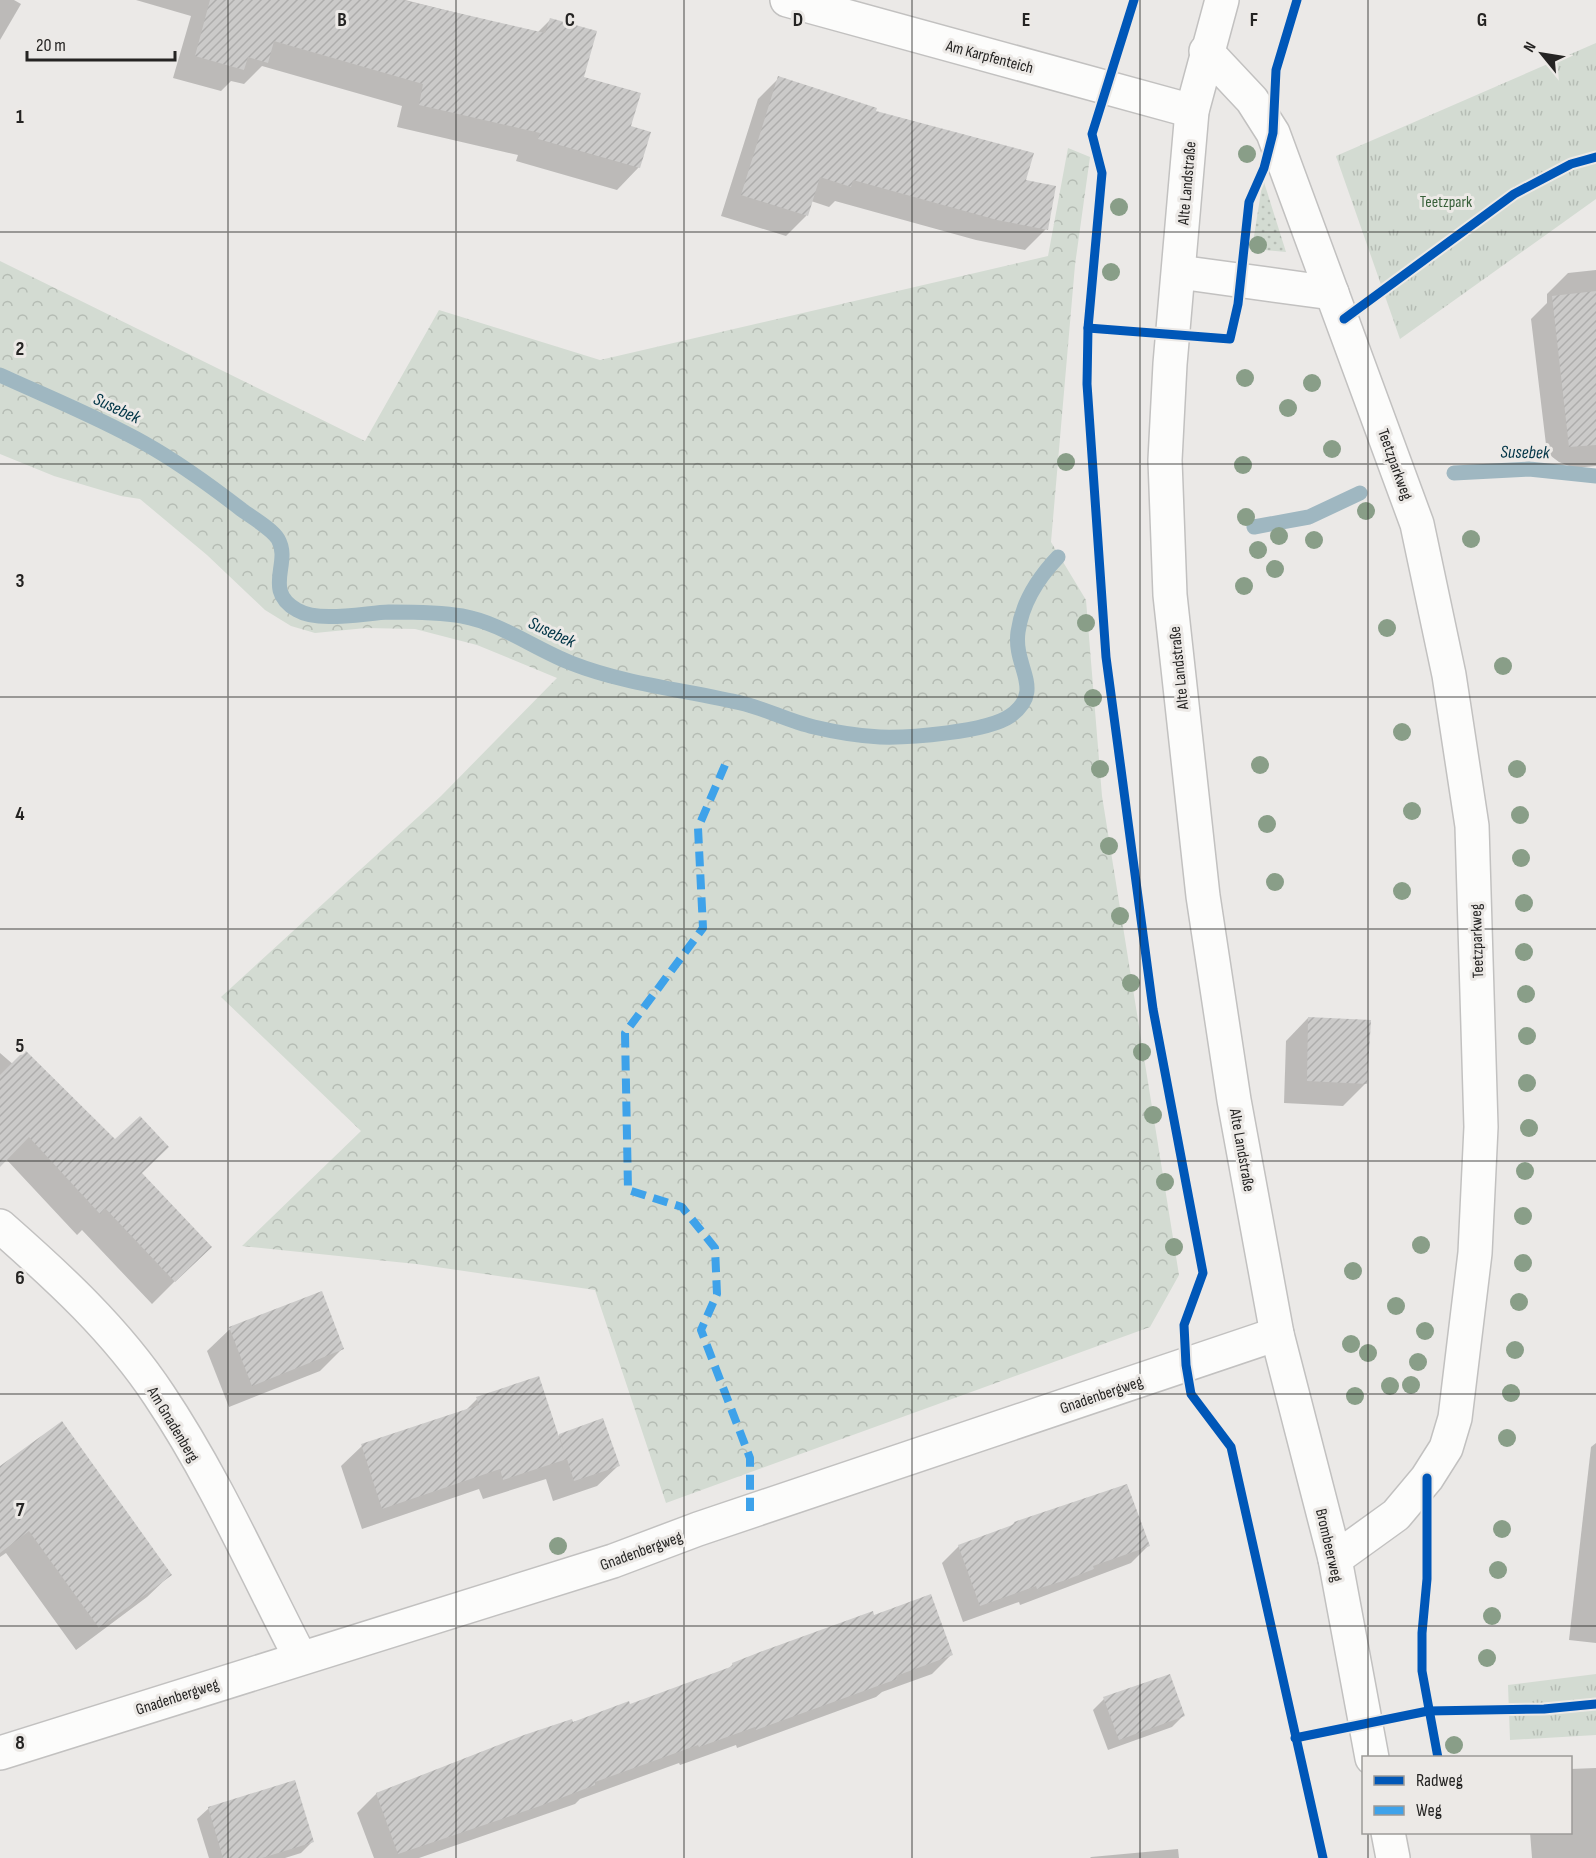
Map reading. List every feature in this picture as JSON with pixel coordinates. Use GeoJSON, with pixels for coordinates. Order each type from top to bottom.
{"type":"FeatureCollection","features":[{"type":"Feature","properties":{"kind":"street","name":"Am Karpfenteich"},"geometry":{"type":"LineString","coordinates":[[787,0],[1192,111]]}},
{"type":"Feature","properties":{"kind":"street","name":"Alte Landstraße"},"geometry":{"type":"LineString","coordinates":[[1222,0],[1206,51],[1192,111],[1165,460],[1170,595],[1203,896],[1234,1100],[1277,1334]]}},
{"type":"Feature","properties":{"kind":"street","name":"Teetzparkweg"},"geometry":{"type":"LineString","coordinates":[[1206,51],[1252,99],[1273,133],[1417,524],[1449,675],[1472,826],[1481,1127],[1474,1253],[1455,1418],[1446,1448],[1427,1478],[1396,1515],[1335,1559]]}},
{"type":"Feature","properties":{"kind":"street"},"geometry":{"type":"LineString","coordinates":[[1179,272],[1332,293]]}},
{"type":"Feature","properties":{"kind":"street","name":"Am Gnadenberg"},"geometry":{"type":"LineString","coordinates":[[0,1226],[53,1272],[113,1335],[159,1395],[212,1487],[300,1657]]}},
{"type":"Feature","properties":{"kind":"street","name":"Brombeerweg"},"geometry":{"type":"LineString","coordinates":[[1277,1334],[1335,1559],[1372,1756]]}},
{"type":"Feature","properties":{"kind":"street","name":"Gnadenbergweg"},"geometry":{"type":"LineString","coordinates":[[0,1753],[300,1657],[613,1561],[708,1525],[1277,1334]]}},
{"type":"Feature","properties":{"kind":"street"},"geometry":{"type":"LineString","coordinates":[[1388,1834],[1393,1858]]}},
{"type":"Feature","properties":{"kind":"green space","name":"Teetzpark"},"geometry":{"type":"Polygon","coordinates":[[[1596,43],[1596,199],[1400,339],[1336,156],[1596,43]]]}},
{"type":"Feature","properties":{"kind":"green space"},"geometry":{"type":"Polygon","coordinates":[[[1068,148],[1090,157],[1075,265],[1051,542],[1086,600],[1102,796],[1179,1275],[1150,1327],[666,1503],[595,1290],[416,1264],[242,1246],[361,1131],[221,997],[441,796],[557,678],[477,645],[415,629],[366,628],[315,633],[291,626],[265,610],[207,555],[140,499],[121,496],[54,476],[0,454],[0,261],[365,441],[439,310],[600,360],[1048,256],[1068,148]]]}},
{"type":"Feature","properties":{"kind":"green space"},"geometry":{"type":"Polygon","coordinates":[[[1263,179],[1286,252],[1252,249],[1263,179]]]}},
{"type":"Feature","properties":{"kind":"green space"},"geometry":{"type":"Polygon","coordinates":[[[1596,1674],[1596,1735],[1510,1740],[1508,1685],[1596,1674]]]}},
{"type":"Feature","properties":{"kind":"building"},"geometry":{"type":"Polygon","coordinates":[[[210,0],[402,0],[545,33],[550,18],[597,31],[584,77],[641,93],[631,126],[651,132],[640,168],[538,139],[540,133],[419,105],[423,84],[274,41],[268,63],[248,57],[244,70],[195,56],[210,0]]]}},
{"type":"Feature","properties":{"kind":"building"},"geometry":{"type":"Polygon","coordinates":[[[778,76],[877,108],[876,111],[1034,153],[1026,180],[1056,186],[1048,230],[997,220],[853,180],[851,187],[820,177],[808,216],[741,195],[778,76]]]}},
{"type":"Feature","properties":{"kind":"building"},"geometry":{"type":"Polygon","coordinates":[[[1596,291],[1596,445],[1569,447],[1552,296],[1596,291]]]}},
{"type":"Feature","properties":{"kind":"building"},"geometry":{"type":"Polygon","coordinates":[[[1308,1017],[1371,1020],[1367,1084],[1307,1081],[1308,1017]]]}},
{"type":"Feature","properties":{"kind":"building"},"geometry":{"type":"Polygon","coordinates":[[[25,1050],[115,1139],[140,1116],[169,1147],[142,1173],[212,1247],[175,1282],[105,1208],[100,1214],[29,1137],[0,1167],[0,1075],[25,1050]]]}},
{"type":"Feature","properties":{"kind":"building"},"geometry":{"type":"Polygon","coordinates":[[[322,1291],[344,1349],[252,1386],[229,1327],[322,1291]]]}},
{"type":"Feature","properties":{"kind":"building"},"geometry":{"type":"Polygon","coordinates":[[[539,1376],[564,1452],[559,1434],[603,1418],[620,1466],[574,1481],[567,1459],[503,1480],[500,1469],[382,1509],[361,1444],[479,1405],[476,1397],[539,1376]]]}},
{"type":"Feature","properties":{"kind":"building"},"geometry":{"type":"Polygon","coordinates":[[[62,1421],[172,1575],[99,1628],[29,1531],[0,1553],[0,1466],[62,1421]]]}},
{"type":"Feature","properties":{"kind":"building"},"geometry":{"type":"Polygon","coordinates":[[[1127,1484],[1150,1546],[1093,1566],[1094,1569],[1066,1580],[1037,1589],[1036,1586],[980,1606],[958,1545],[1015,1524],[1014,1522],[1127,1484]]]}},
{"type":"Feature","properties":{"kind":"building"},"geometry":{"type":"Polygon","coordinates":[[[931,1594],[953,1655],[896,1676],[897,1679],[756,1730],[755,1727],[699,1747],[698,1745],[595,1782],[595,1785],[540,1806],[398,1854],[376,1793],[524,1735],[572,1719],[573,1722],[629,1701],[630,1704],[733,1666],[732,1663],[760,1652],[873,1611],[874,1615],[931,1594]]]}},
{"type":"Feature","properties":{"kind":"building"},"geometry":{"type":"Polygon","coordinates":[[[1170,1674],[1185,1716],[1119,1740],[1103,1697],[1170,1674]]]}},
{"type":"Feature","properties":{"kind":"building"},"geometry":{"type":"Polygon","coordinates":[[[295,1780],[314,1842],[262,1858],[223,1858],[208,1807],[295,1780]]]}},
{"type":"Feature","properties":{"kind":"waterway","name":"Susebek"},"geometry":{"type":"LineString","coordinates":[[0,375],[144,443],[194,475],[267,528],[278,539],[281,548],[279,585],[281,594],[287,602],[306,614],[329,617],[389,612],[435,613],[476,619],[592,671],[745,704],[805,725],[839,732],[880,737],[928,735],[984,726],[1010,716],[1026,697],[1026,678],[1018,645],[1018,632],[1023,611],[1038,582],[1058,557]]}},
{"type":"Feature","properties":{"kind":"waterway","name":"Susebek"},"geometry":{"type":"LineString","coordinates":[[1454,473],[1529,469],[1596,476]]}},
{"type":"Feature","properties":{"kind":"waterway","name":"Susebek"},"geometry":{"type":"LineString","coordinates":[[1254,527],[1309,517],[1360,493]]}},
{"type":"Feature","properties":{"kind":"marked path"},"geometry":{"type":"LineString","coordinates":[[725,765],[698,828],[703,928],[625,1033],[628,1190],[682,1207],[715,1248],[717,1294],[701,1330],[750,1458],[750,1511]]}},
{"type":"Feature","properties":{"kind":"cycle path"},"geometry":{"type":"LineString","coordinates":[[1134,0],[1092,134],[1102,173],[1088,328],[1087,384],[1106,657],[1153,1009],[1203,1273],[1184,1325],[1186,1365],[1191,1394],[1231,1447],[1323,1858]]}},
{"type":"Feature","properties":{"kind":"cycle path"},"geometry":{"type":"LineString","coordinates":[[1088,328],[1230,339],[1238,304],[1249,202],[1264,168],[1273,133],[1276,70],[1297,0]]}},
{"type":"Feature","properties":{"kind":"cycle path"},"geometry":{"type":"LineString","coordinates":[[1344,319],[1514,194],[1571,164],[1596,157]]}},
{"type":"Feature","properties":{"kind":"cycle path"},"geometry":{"type":"LineString","coordinates":[[1427,1478],[1427,1579],[1422,1633],[1422,1671],[1438,1756]]}},
{"type":"Feature","properties":{"kind":"cycle path"},"geometry":{"type":"LineString","coordinates":[[1295,1738],[1428,1711],[1544,1709],[1596,1704]]}}]}
